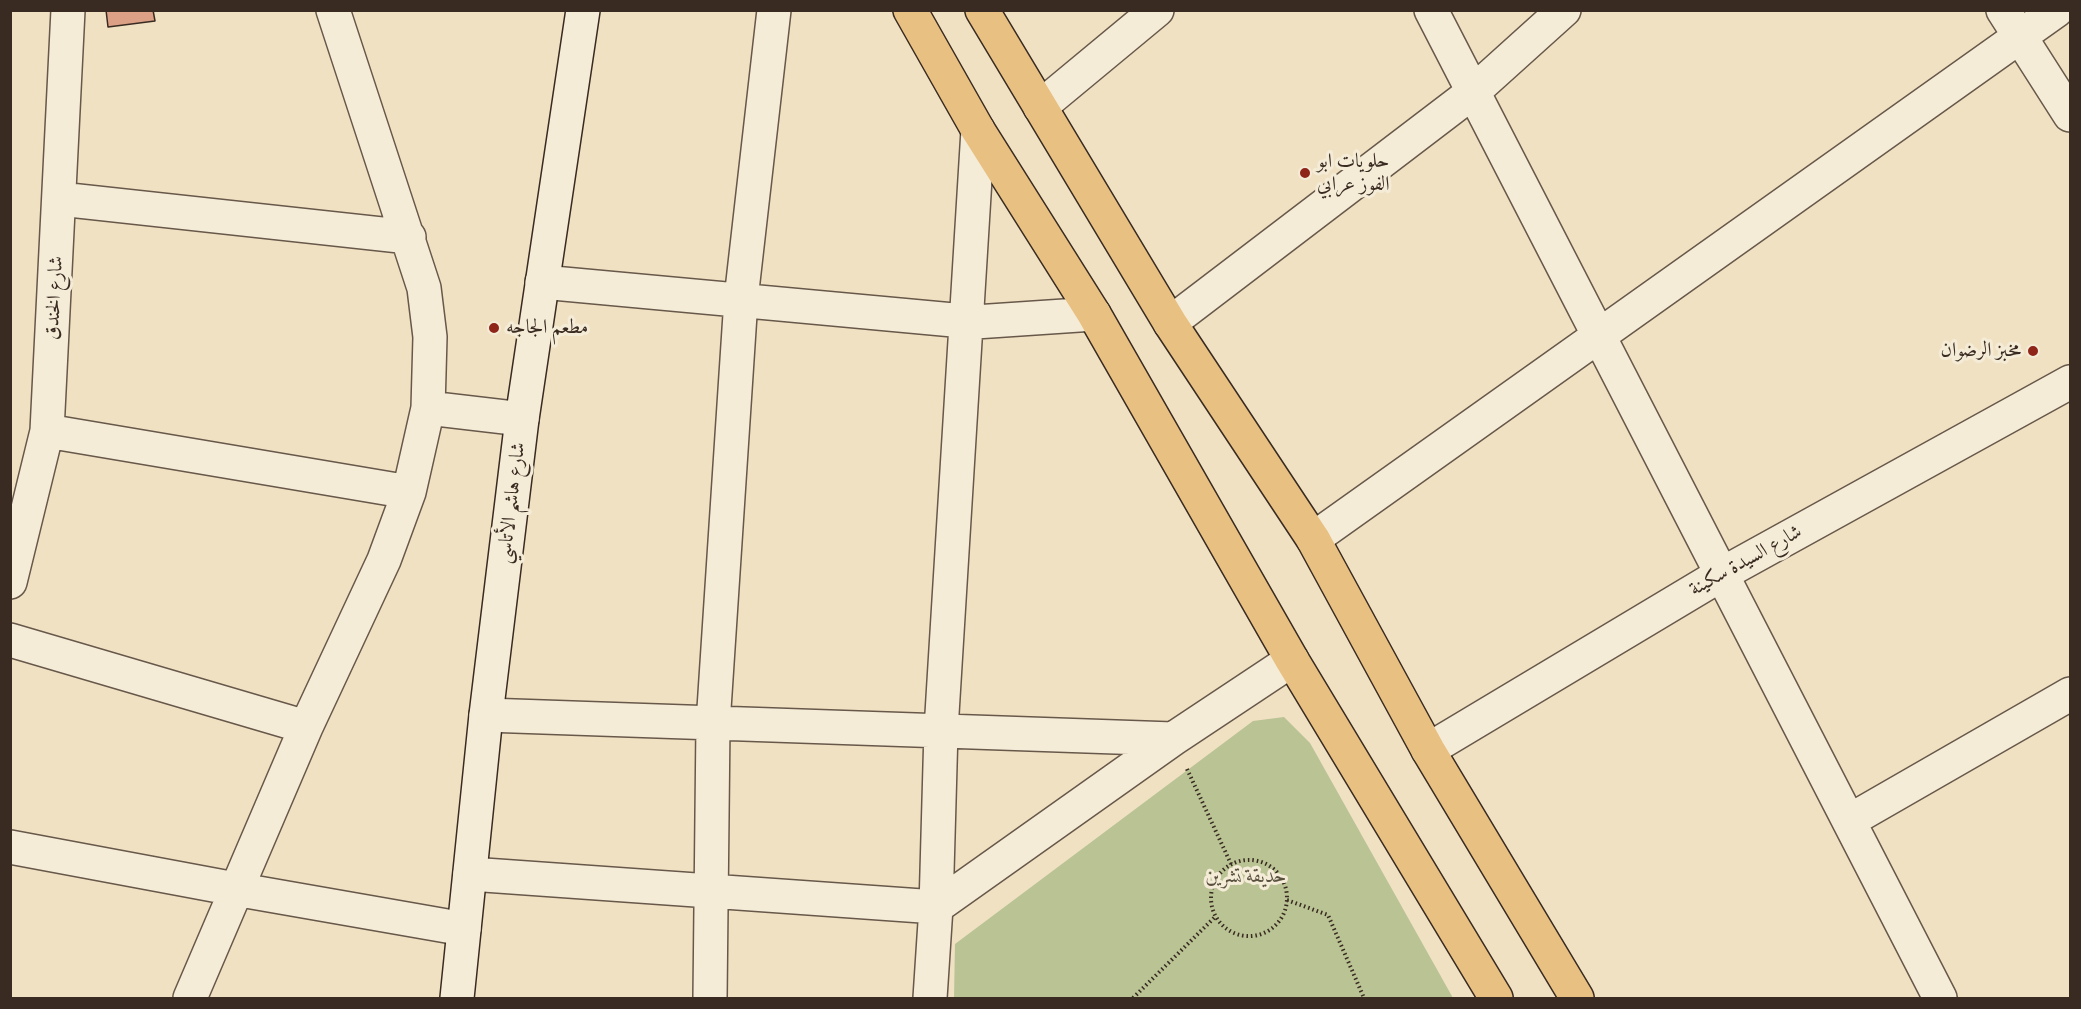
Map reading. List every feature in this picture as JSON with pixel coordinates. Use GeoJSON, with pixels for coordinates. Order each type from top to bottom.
{"type":"FeatureCollection","features":[{"type":"Feature","properties":{"kind":"highway"},"geometry":{"type":"LineString","coordinates":[[910,10],[978,130],[1094,314],[1292,660],[1496,999]]}},
{"type":"Feature","properties":{"kind":"highway"},"geometry":{"type":"LineString","coordinates":[[982,10],[1170,322],[1313,539],[1428,750],[1577,999]]}},
{"type":"Feature","properties":{"kind":"street","name":"شارع الخندق"},"geometry":{"type":"LineString","coordinates":[[10,582],[47,431],[68,10]]}},
{"type":"Feature","properties":{"kind":"street"},"geometry":{"type":"LineString","coordinates":[[190,999],[306,727],[384,560],[409,492],[428,408],[430,337],[424,288],[333,10]]}},
{"type":"Feature","properties":{"kind":"street","name":"شارع هاشم الأتاسي"},"geometry":{"type":"LineString","coordinates":[[457,999],[486,715],[522,419],[583,10]]}},
{"type":"Feature","properties":{"kind":"street"},"geometry":{"type":"LineString","coordinates":[[710,999],[713,724],[741,299],[774,10]]}},
{"type":"Feature","properties":{"kind":"street"},"geometry":{"type":"LineString","coordinates":[[1040,107],[1157,10]]}},
{"type":"Feature","properties":{"kind":"street"},"geometry":{"type":"LineString","coordinates":[[1431,10],[1940,999]]}},
{"type":"Feature","properties":{"kind":"street"},"geometry":{"type":"LineString","coordinates":[[1170,322],[1473,92],[1564,10]]}},
{"type":"Feature","properties":{"kind":"street"},"geometry":{"type":"LineString","coordinates":[[1313,539],[1599,335],[2012,23],[2057,10]]}},
{"type":"Feature","properties":{"kind":"street"},"geometry":{"type":"LineString","coordinates":[[2012,23],[2070,115]]}},
{"type":"Feature","properties":{"kind":"street"},"geometry":{"type":"LineString","coordinates":[[930,999],[936,907],[941,730],[978,130]]}},
{"type":"Feature","properties":{"kind":"street"},"geometry":{"type":"LineString","coordinates":[[60,199],[409,237]]}},
{"type":"Feature","properties":{"kind":"street"},"geometry":{"type":"LineString","coordinates":[[542,282],[966,321],[1094,314]]}},
{"type":"Feature","properties":{"kind":"street","name":"شارع السيدة سكينة"},"geometry":{"type":"LineString","coordinates":[[1428,750],[1722,574],[2070,382]]}},
{"type":"Feature","properties":{"kind":"street"},"geometry":{"type":"LineString","coordinates":[[428,408],[522,419]]}},
{"type":"Feature","properties":{"kind":"street"},"geometry":{"type":"LineString","coordinates":[[47,431],[409,492]]}},
{"type":"Feature","properties":{"kind":"street"},"geometry":{"type":"LineString","coordinates":[[10,640],[306,727]]}},
{"type":"Feature","properties":{"kind":"street"},"geometry":{"type":"LineString","coordinates":[[470,874],[936,907],[1173,740],[1292,660]]}},
{"type":"Feature","properties":{"kind":"street"},"geometry":{"type":"LineString","coordinates":[[1849,821],[2070,694]]}},
{"type":"Feature","properties":{"kind":"street"},"geometry":{"type":"LineString","coordinates":[[486,715],[1173,740]]}},
{"type":"Feature","properties":{"kind":"street"},"geometry":{"type":"LineString","coordinates":[[10,847],[235,889],[464,928]]}},
{"type":"Feature","properties":{"kind":"path"},"geometry":{"type":"LineString","coordinates":[[1173,740],[1231,864]]}},
{"type":"Feature","properties":{"kind":"path"},"geometry":{"type":"LineString","coordinates":[[1244,860],[1263,862],[1274,869],[1282,879],[1287,900],[1284,912],[1277,923],[1259,934],[1238,934],[1226,927],[1216,916],[1212,904],[1212,891],[1220,873],[1231,864],[1244,860]]}},
{"type":"Feature","properties":{"kind":"path"},"geometry":{"type":"LineString","coordinates":[[1287,900],[1328,915],[1364,999]]}},
{"type":"Feature","properties":{"kind":"path"},"geometry":{"type":"LineString","coordinates":[[1133,999],[1216,916]]}},
{"type":"Feature","properties":{"kind":"green space","name":"حديقة تشرين"},"geometry":{"type":"Polygon","coordinates":[[[1284,717],[1310,743],[1453,998],[954,998],[955,944],[1253,721],[1284,717]]]}},
{"type":"Feature","properties":{"kind":"building"},"geometry":{"type":"Polygon","coordinates":[[[106,10],[153,10],[155,21],[108,27],[106,10]]]}},
{"type":"Feature","properties":{"kind":"place","name":"حلويات ابو الفوز عرابي"},"geometry":{"type":"Point","coordinates":[1305,173]}},
{"type":"Feature","properties":{"kind":"place","name":"مطعم الجاجه"},"geometry":{"type":"Point","coordinates":[494,328]}},
{"type":"Feature","properties":{"kind":"place","name":"مخبز الرضوان"},"geometry":{"type":"Point","coordinates":[2033,351]}}]}
